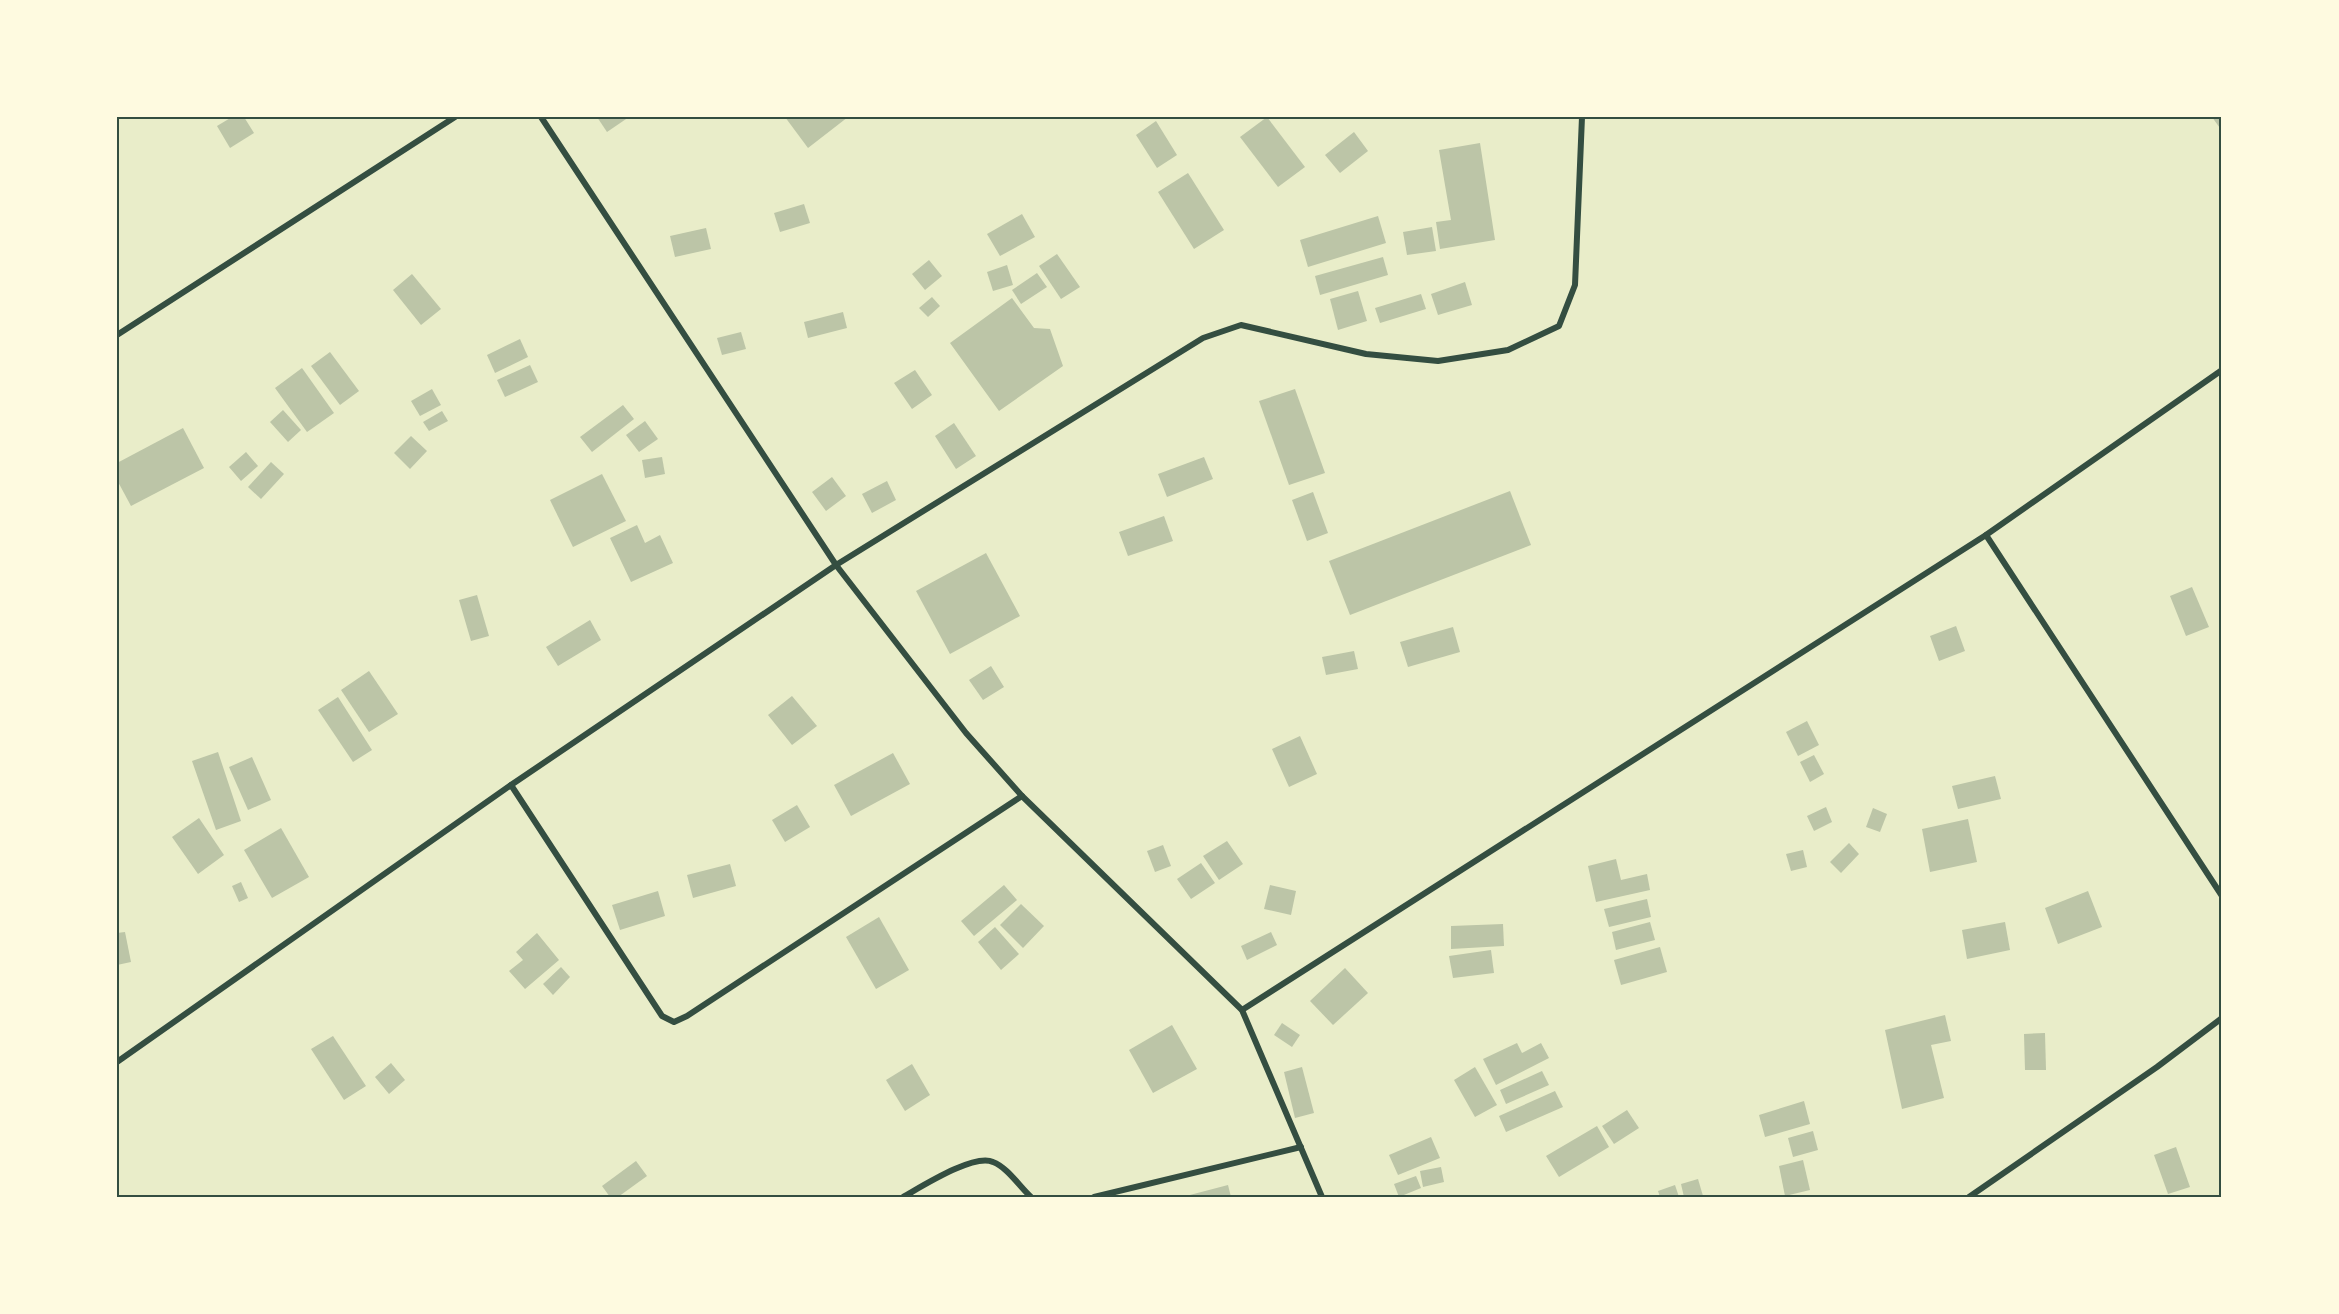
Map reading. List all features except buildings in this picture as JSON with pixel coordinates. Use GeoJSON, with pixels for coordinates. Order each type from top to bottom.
{"type":"FeatureCollection","features":[{"type":"Feature","properties":{"kind":"street"},"geometry":{"type":"LineString","coordinates":[[117,335],[455,117]]}},
{"type":"Feature","properties":{"kind":"street"},"geometry":{"type":"LineString","coordinates":[[541,117],[836,565],[966,733],[1022,796],[1242,1010],[1322,1197]]}},
{"type":"Feature","properties":{"kind":"street"},"geometry":{"type":"LineString","coordinates":[[117,1062],[511,785],[836,565],[1203,338],[1241,325],[1366,354],[1438,360],[1508,350],[1559,326],[1575,285],[1582,117]]}},
{"type":"Feature","properties":{"kind":"street"},"geometry":{"type":"LineString","coordinates":[[1242,1010],[1986,535],[2222,370]]}},
{"type":"Feature","properties":{"kind":"street"},"geometry":{"type":"LineString","coordinates":[[1986,535],[2222,896]]}},
{"type":"Feature","properties":{"kind":"street"},"geometry":{"type":"LineString","coordinates":[[511,785],[662,1016],[674,1022],[1022,796]]}},
{"type":"Feature","properties":{"kind":"street"},"geometry":{"type":"LineString","coordinates":[[1969,1197],[2157,1067],[2222,1018]]}},
{"type":"Feature","properties":{"kind":"street"},"geometry":{"type":"LineString","coordinates":[[1094,1197],[1301,1147]]}},
{"type":"Feature","properties":{"kind":"street"},"geometry":{"type":"LineString","coordinates":[[903,1197],[968,1163],[985,1160],[995,1162],[1031,1197]]}}]}
